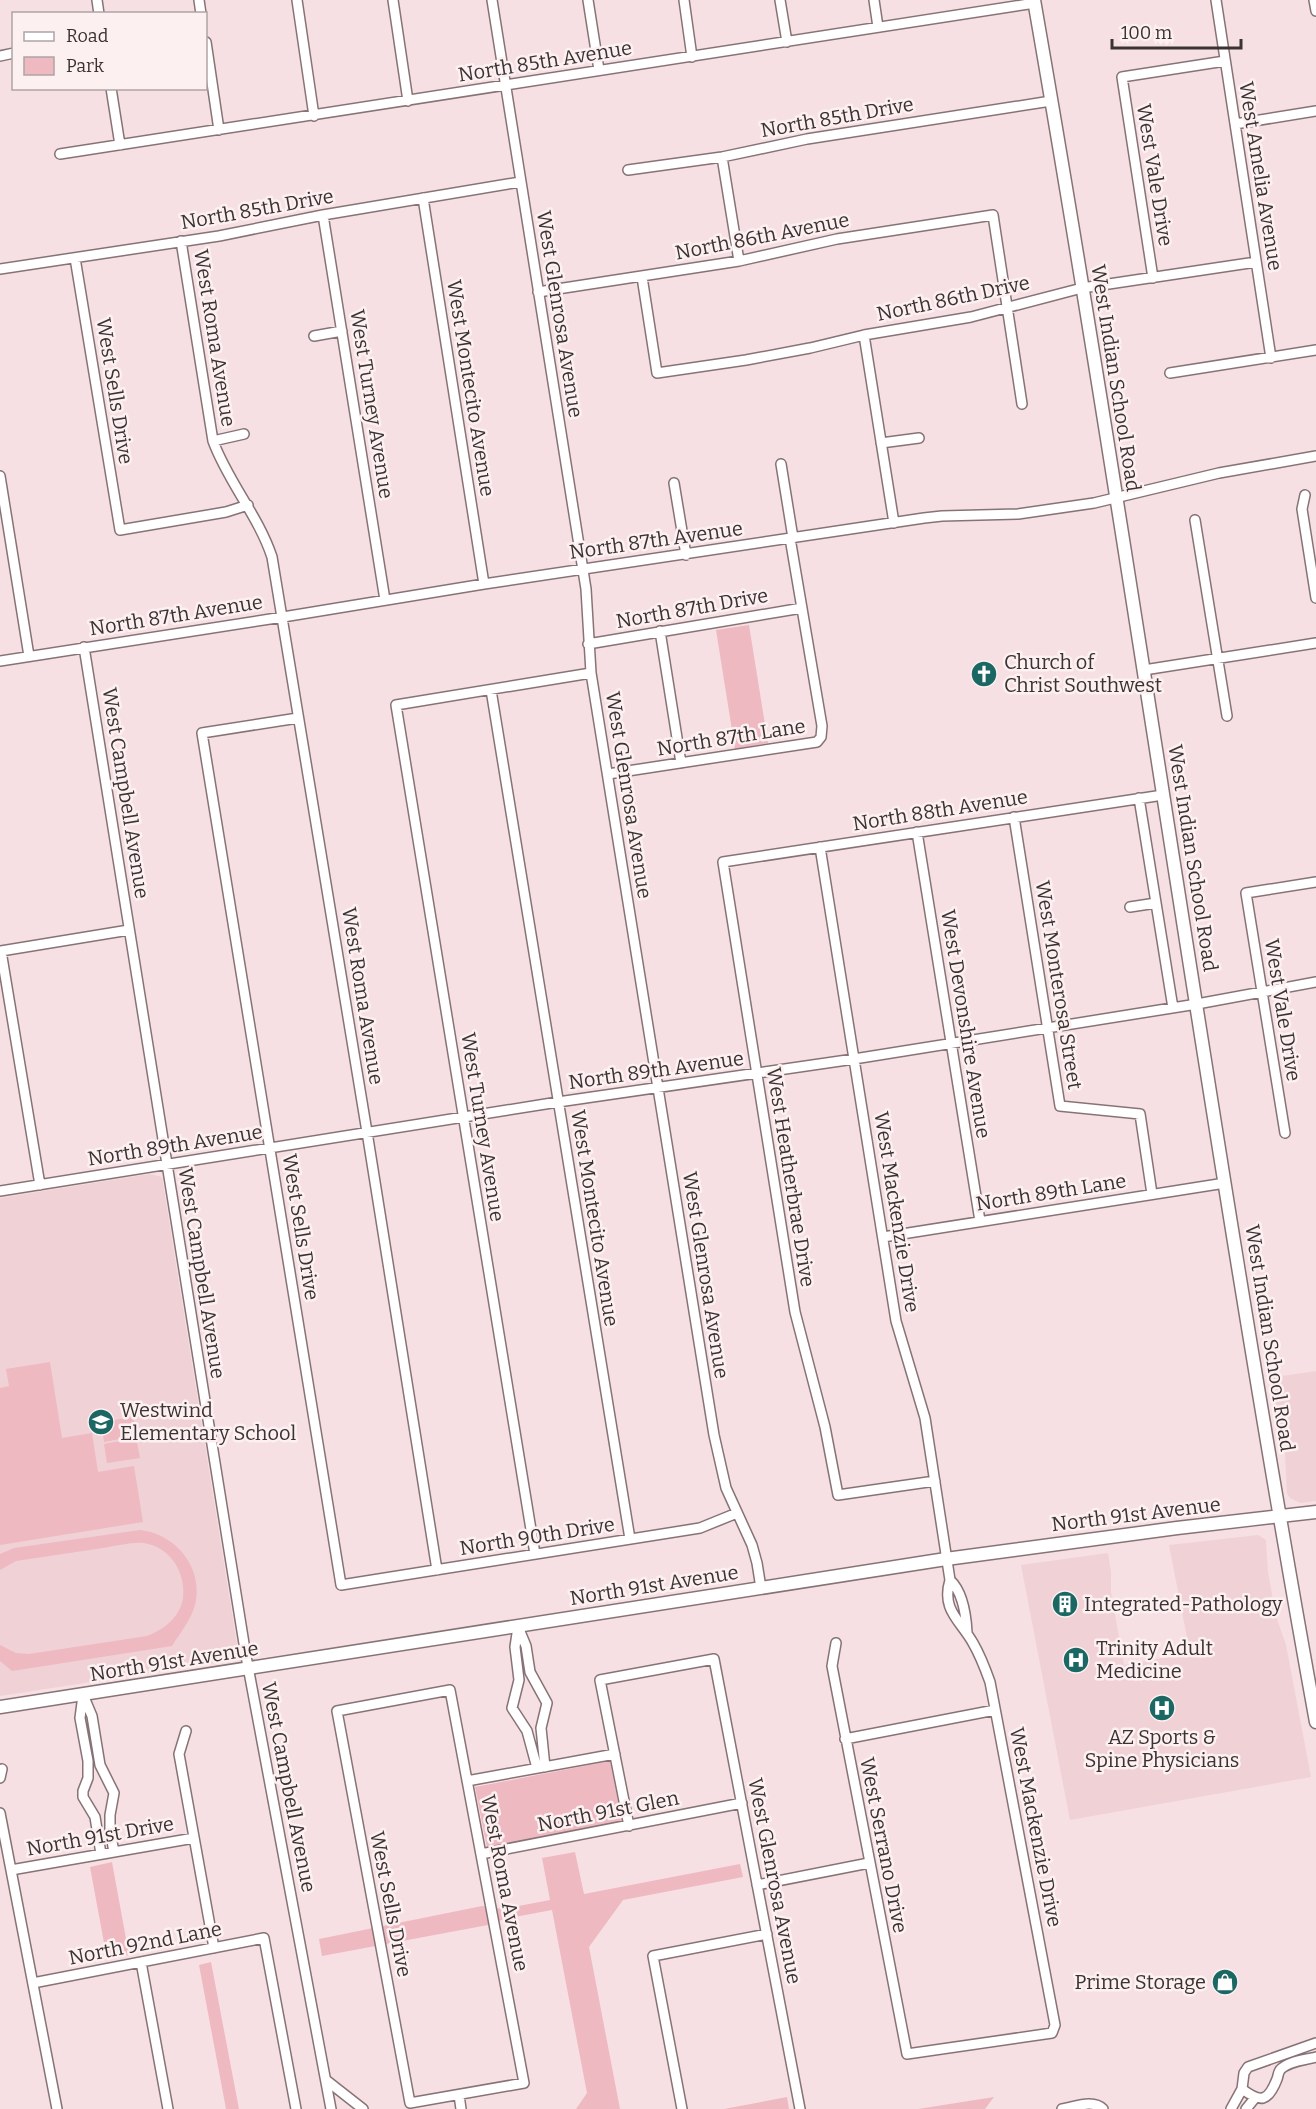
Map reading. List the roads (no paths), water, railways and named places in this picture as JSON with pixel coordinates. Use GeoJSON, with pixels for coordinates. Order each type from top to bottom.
{"type":"FeatureCollection","features":[{"type":"Feature","properties":{"kind":"main road","name":"West Indian School Road"},"geometry":{"type":"LineString","coordinates":[[1035,1],[1225,1183],[1316,1722]]}},
{"type":"Feature","properties":{"kind":"main road","name":"North 91st Avenue"},"geometry":{"type":"LineString","coordinates":[[0,1707],[946,1560],[1177,1528],[1316,1512]]}},
{"type":"Feature","properties":{"kind":"street"},"geometry":{"type":"LineString","coordinates":[[297,0],[314,116]]}},
{"type":"Feature","properties":{"kind":"street"},"geometry":{"type":"LineString","coordinates":[[393,0],[408,101]]}},
{"type":"Feature","properties":{"kind":"street","name":"West Glenrosa Avenue"},"geometry":{"type":"LineString","coordinates":[[492,0],[586,589],[591,673],[714,1435],[724,1481],[752,1545],[761,1588]]}},
{"type":"Feature","properties":{"kind":"street"},"geometry":{"type":"LineString","coordinates":[[588,0],[599,70]]}},
{"type":"Feature","properties":{"kind":"street"},"geometry":{"type":"LineString","coordinates":[[684,0],[692,57]]}},
{"type":"Feature","properties":{"kind":"street"},"geometry":{"type":"LineString","coordinates":[[780,0],[787,42]]}},
{"type":"Feature","properties":{"kind":"street"},"geometry":{"type":"LineString","coordinates":[[874,0],[878,27]]}},
{"type":"Feature","properties":{"kind":"street","name":"West Amelia Avenue"},"geometry":{"type":"LineString","coordinates":[[1215,0],[1271,358]]}},
{"type":"Feature","properties":{"kind":"street"},"geometry":{"type":"LineString","coordinates":[[1314,0],[1316,11]]}},
{"type":"Feature","properties":{"kind":"street","name":"North 85th Avenue"},"geometry":{"type":"LineString","coordinates":[[60,154],[692,57],[1035,1]]}},
{"type":"Feature","properties":{"kind":"street"},"geometry":{"type":"LineString","coordinates":[[207,49],[219,130]]}},
{"type":"Feature","properties":{"kind":"street","name":"West Vale Drive"},"geometry":{"type":"LineString","coordinates":[[1153,278],[1122,77],[1225,62]]}},
{"type":"Feature","properties":{"kind":"street"},"geometry":{"type":"LineString","coordinates":[[111,90],[120,145]]}},
{"type":"Feature","properties":{"kind":"street","name":"North 85th Drive"},"geometry":{"type":"LineString","coordinates":[[628,170],[722,157],[807,139],[1052,101]]}},
{"type":"Feature","properties":{"kind":"street"},"geometry":{"type":"LineString","coordinates":[[1235,124],[1316,111]]}},
{"type":"Feature","properties":{"kind":"street"},"geometry":{"type":"LineString","coordinates":[[722,157],[739,261]]}},
{"type":"Feature","properties":{"kind":"street","name":"North 85th Drive"},"geometry":{"type":"LineString","coordinates":[[0,268],[181,241],[520,182]]}},
{"type":"Feature","properties":{"kind":"street","name":"West Montecito Avenue"},"geometry":{"type":"LineString","coordinates":[[423,198],[484,584]]}},
{"type":"Feature","properties":{"kind":"street","name":"West Turney Avenue"},"geometry":{"type":"LineString","coordinates":[[323,215],[385,600]]}},
{"type":"Feature","properties":{"kind":"street","name":"North 86th Avenue"},"geometry":{"type":"LineString","coordinates":[[538,292],[739,261],[837,240],[993,215],[1007,309]]}},
{"type":"Feature","properties":{"kind":"street","name":"West Roma Avenue"},"geometry":{"type":"LineString","coordinates":[[181,241],[213,441],[226,470],[249,505],[272,557],[367,1132],[436,1570]]}},
{"type":"Feature","properties":{"kind":"street","name":"West Sells Drive"},"geometry":{"type":"LineString","coordinates":[[75,258],[120,530],[226,512],[249,505]]}},
{"type":"Feature","properties":{"kind":"street","name":"North 86th Drive"},"geometry":{"type":"LineString","coordinates":[[642,277],[657,373],[756,358],[864,335],[971,317],[1082,288],[1256,262]]}},
{"type":"Feature","properties":{"kind":"street"},"geometry":{"type":"LineString","coordinates":[[1007,309],[1022,404]]}},
{"type":"Feature","properties":{"kind":"street"},"geometry":{"type":"LineString","coordinates":[[314,336],[342,331]]}},
{"type":"Feature","properties":{"kind":"street"},"geometry":{"type":"LineString","coordinates":[[864,335],[894,523]]}},
{"type":"Feature","properties":{"kind":"street"},"geometry":{"type":"LineString","coordinates":[[1170,373],[1316,350]]}},
{"type":"Feature","properties":{"kind":"street","name":"West Roma Avenue"},"geometry":{"type":"LineString","coordinates":[[213,441],[243,434]]}},
{"type":"Feature","properties":{"kind":"street"},"geometry":{"type":"LineString","coordinates":[[881,443],[919,438]]}},
{"type":"Feature","properties":{"kind":"street","name":"North 87th Avenue"},"geometry":{"type":"LineString","coordinates":[[0,661],[484,584],[942,516],[1018,514],[1116,499],[1219,473],[1316,456]]}},
{"type":"Feature","properties":{"kind":"street"},"geometry":{"type":"LineString","coordinates":[[781,464],[802,608]]}},
{"type":"Feature","properties":{"kind":"street"},"geometry":{"type":"LineString","coordinates":[[0,476],[29,656]]}},
{"type":"Feature","properties":{"kind":"street"},"geometry":{"type":"LineString","coordinates":[[674,483],[686,555]]}},
{"type":"Feature","properties":{"kind":"street"},"geometry":{"type":"LineString","coordinates":[[1305,495],[1302,509],[1313,564],[1316,598]]}},
{"type":"Feature","properties":{"kind":"street"},"geometry":{"type":"LineString","coordinates":[[1195,520],[1227,716]]}},
{"type":"Feature","properties":{"kind":"street","name":"North 87th Drive"},"geometry":{"type":"LineString","coordinates":[[588,644],[802,608]]}},
{"type":"Feature","properties":{"kind":"street","name":"North 87th Lane"},"geometry":{"type":"LineString","coordinates":[[608,774],[817,742],[821,737],[822,726],[802,608]]}},
{"type":"Feature","properties":{"kind":"street"},"geometry":{"type":"LineString","coordinates":[[660,631],[681,763]]}},
{"type":"Feature","properties":{"kind":"street"},"geometry":{"type":"LineString","coordinates":[[1144,670],[1316,643]]}},
{"type":"Feature","properties":{"kind":"street","name":"West Campbell Avenue"},"geometry":{"type":"LineString","coordinates":[[84,647],[248,1670],[331,2109]]}},
{"type":"Feature","properties":{"kind":"street"},"geometry":{"type":"LineString","coordinates":[[491,690],[591,673]]}},
{"type":"Feature","properties":{"kind":"street","name":"West Montecito Avenue"},"geometry":{"type":"LineString","coordinates":[[491,690],[630,1539]]}},
{"type":"Feature","properties":{"kind":"street","name":"West Turney Avenue"},"geometry":{"type":"LineString","coordinates":[[491,690],[396,705],[535,1554]]}},
{"type":"Feature","properties":{"kind":"street","name":"West Sells Drive"},"geometry":{"type":"LineString","coordinates":[[298,718],[202,733],[341,1585]]}},
{"type":"Feature","properties":{"kind":"street","name":"North 88th Avenue"},"geometry":{"type":"LineString","coordinates":[[723,862],[1163,795]]}},
{"type":"Feature","properties":{"kind":"street"},"geometry":{"type":"LineString","coordinates":[[1139,798],[1173,1008]]}},
{"type":"Feature","properties":{"kind":"street","name":"West Monterosa Street"},"geometry":{"type":"LineString","coordinates":[[1014,817],[1059,1106],[1140,1114],[1152,1194]]}},
{"type":"Feature","properties":{"kind":"street","name":"West Devonshire Avenue"},"geometry":{"type":"LineString","coordinates":[[917,832],[980,1221]]}},
{"type":"Feature","properties":{"kind":"street","name":"West Mackenzie Drive"},"geometry":{"type":"LineString","coordinates":[[820,847],[896,1321],[925,1418],[950,1580],[958,1587],[967,1632],[990,1682],[1055,2025],[1052,2033],[906,2054]]}},
{"type":"Feature","properties":{"kind":"street","name":"West Heatherbrae Drive"},"geometry":{"type":"LineString","coordinates":[[723,862],[795,1312],[825,1427],[838,1495],[935,1481]]}},
{"type":"Feature","properties":{"kind":"street","name":"West Vale Drive"},"geometry":{"type":"LineString","coordinates":[[1285,1133],[1246,893],[1316,882]]}},
{"type":"Feature","properties":{"kind":"street"},"geometry":{"type":"LineString","coordinates":[[1130,907],[1156,903]]}},
{"type":"Feature","properties":{"kind":"street"},"geometry":{"type":"LineString","coordinates":[[40,1185],[1,951],[129,930]]}},
{"type":"Feature","properties":{"kind":"street","name":"North 89th Avenue"},"geometry":{"type":"LineString","coordinates":[[0,1191],[558,1102],[756,1075],[1173,1008],[1316,982]]}},
{"type":"Feature","properties":{"kind":"street","name":"North 89th Lane"},"geometry":{"type":"LineString","coordinates":[[883,1237],[1225,1183]]}},
{"type":"Feature","properties":{"kind":"street","name":"North 90th Drive"},"geometry":{"type":"LineString","coordinates":[[341,1585],[700,1528],[738,1513]]}},
{"type":"Feature","properties":{"kind":"street"},"geometry":{"type":"LineString","coordinates":[[518,1627],[526,1646],[534,1682],[547,1703],[541,1728],[541,1768]]}},
{"type":"Feature","properties":{"kind":"street"},"geometry":{"type":"LineString","coordinates":[[518,1627],[515,1647],[519,1680],[512,1708],[523,1725],[541,1768]]}},
{"type":"Feature","properties":{"kind":"street","name":"West Serrano Drive"},"geometry":{"type":"LineString","coordinates":[[836,1643],[832,1666],[906,2054]]}},
{"type":"Feature","properties":{"kind":"street","name":"West Glenrosa Avenue"},"geometry":{"type":"LineString","coordinates":[[615,1754],[600,1680],[714,1659],[800,2109]]}},
{"type":"Feature","properties":{"kind":"street","name":"West Roma Avenue"},"geometry":{"type":"LineString","coordinates":[[450,1690],[524,2083],[459,2095]]}},
{"type":"Feature","properties":{"kind":"street","name":"West Sells Drive"},"geometry":{"type":"LineString","coordinates":[[450,1690],[337,1711],[410,2103],[459,2095]]}},
{"type":"Feature","properties":{"kind":"street"},"geometry":{"type":"LineString","coordinates":[[83,1695],[92,1716],[100,1765],[114,1793],[110,1815],[114,1852]]}},
{"type":"Feature","properties":{"kind":"street"},"geometry":{"type":"LineString","coordinates":[[83,1695],[80,1718],[88,1761],[88,1778],[83,1791],[95,1817],[101,1854]]}},
{"type":"Feature","properties":{"kind":"street"},"geometry":{"type":"LineString","coordinates":[[845,1739],[995,1710]]}},
{"type":"Feature","properties":{"kind":"street"},"geometry":{"type":"LineString","coordinates":[[523,1725],[543,1719]]}},
{"type":"Feature","properties":{"kind":"street"},"geometry":{"type":"LineString","coordinates":[[186,1731],[179,1754],[214,1948]]}},
{"type":"Feature","properties":{"kind":"street"},"geometry":{"type":"LineString","coordinates":[[467,1781],[615,1754],[628,1826]]}},
{"type":"Feature","properties":{"kind":"street","name":"North 91st Glen"},"geometry":{"type":"LineString","coordinates":[[481,1854],[742,1803]]}},
{"type":"Feature","properties":{"kind":"street"},"geometry":{"type":"LineString","coordinates":[[0,1813],[57,2109]]}},
{"type":"Feature","properties":{"kind":"street"},"geometry":{"type":"LineString","coordinates":[[95,1817],[110,1815]]}},
{"type":"Feature","properties":{"kind":"street","name":"North 91st Drive"},"geometry":{"type":"LineString","coordinates":[[11,1870],[194,1838]]}},
{"type":"Feature","properties":{"kind":"street"},"geometry":{"type":"LineString","coordinates":[[757,1885],[869,1863]]}},
{"type":"Feature","properties":{"kind":"street"},"geometry":{"type":"LineString","coordinates":[[682,2109],[653,1956],[767,1934]]}},
{"type":"Feature","properties":{"kind":"street","name":"North 92nd Lane"},"geometry":{"type":"LineString","coordinates":[[33,1983],[264,1938],[296,2109]]}},
{"type":"Feature","properties":{"kind":"street"},"geometry":{"type":"LineString","coordinates":[[141,1962],[168,2109]]}},
{"type":"Feature","properties":{"kind":"street"},"geometry":{"type":"LineString","coordinates":[[1231,2109],[1242,2089],[1244,2073],[1248,2067],[1316,2043]]}},
{"type":"Feature","properties":{"kind":"street"},"geometry":{"type":"LineString","coordinates":[[1242,2089],[1255,2098],[1263,2099],[1270,2094],[1280,2070],[1291,2064],[1316,2057]]}},
{"type":"Feature","properties":{"kind":"street"},"geometry":{"type":"LineString","coordinates":[[326,2080],[363,2109]]}},
{"type":"Feature","properties":{"kind":"street"},"geometry":{"type":"LineString","coordinates":[[459,2095],[461,2109]]}},
{"type":"Feature","properties":{"kind":"street"},"geometry":{"type":"LineString","coordinates":[[1246,2109],[1255,2098]]}},
{"type":"Feature","properties":{"kind":"street"},"geometry":{"type":"LineString","coordinates":[[1062,2109],[1091,2103],[1101,2107]]}},
{"type":"Feature","properties":{"kind":"place","name":"Church of Christ Southwest"},"geometry":{"type":"Point","coordinates":[984,674]}},
{"type":"Feature","properties":{"kind":"place","name":"Westwind Elementary School"},"geometry":{"type":"Point","coordinates":[101,1422]}},
{"type":"Feature","properties":{"kind":"place","name":"Integrated-Pathology"},"geometry":{"type":"Point","coordinates":[1065,1604]}},
{"type":"Feature","properties":{"kind":"place","name":"Trinity Adult Medicine"},"geometry":{"type":"Point","coordinates":[1076,1660]}},
{"type":"Feature","properties":{"kind":"place","name":"AZ Sports & Spine Physicians"},"geometry":{"type":"Point","coordinates":[1162,1708]}},
{"type":"Feature","properties":{"kind":"place","name":"Prime Storage"},"geometry":{"type":"Point","coordinates":[1225,1982]}}]}
